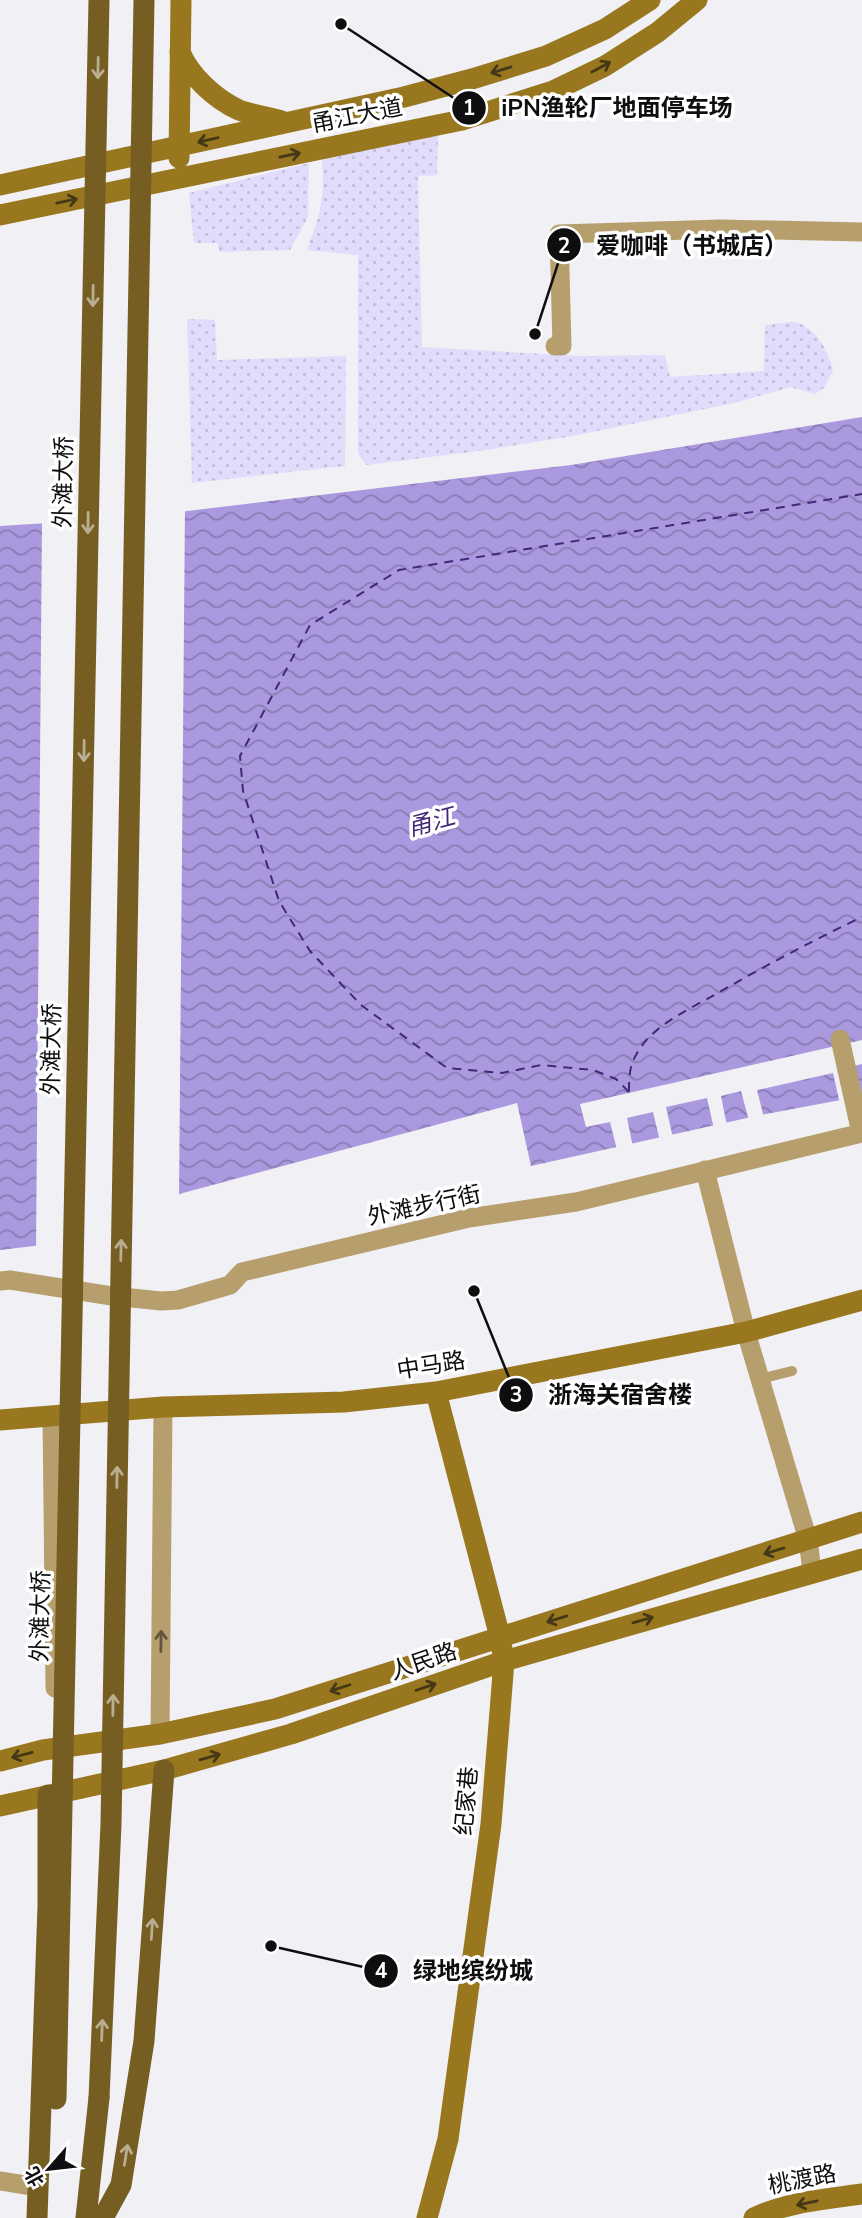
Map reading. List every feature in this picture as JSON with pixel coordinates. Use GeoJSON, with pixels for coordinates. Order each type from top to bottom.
{"type":"FeatureCollection","features":[{"type":"Feature","properties":{"kind":"main road","name":"外滩大桥"},"geometry":{"type":"LineString","coordinates":[[39,2218],[56,2099],[99,0]]}},
{"type":"Feature","properties":{"kind":"main road"},"geometry":{"type":"LineString","coordinates":[[86,2218],[99,2098],[111,1810],[144,0]]}},
{"type":"Feature","properties":{"kind":"main road"},"geometry":{"type":"LineString","coordinates":[[103,2218],[121,2185],[144,2041],[164,1770]]}},
{"type":"Feature","properties":{"kind":"main road"},"geometry":{"type":"LineString","coordinates":[[39,2218],[48,1906],[48,1795]]}},
{"type":"Feature","properties":{"kind":"street"},"geometry":{"type":"LineString","coordinates":[[180,177],[181,0]]}},
{"type":"Feature","properties":{"kind":"street","name":"甬江大道"},"geometry":{"type":"LineString","coordinates":[[0,185],[404,97],[472,79],[546,56],[605,29],[650,0]]}},
{"type":"Feature","properties":{"kind":"street","name":"甬江大道"},"geometry":{"type":"LineString","coordinates":[[0,215],[462,121],[553,91],[606,66],[659,32],[697,0]]}},
{"type":"Feature","properties":{"kind":"street"},"geometry":{"type":"LineString","coordinates":[[180,52],[193,72],[217,96],[239,110],[287,122]]}},
{"type":"Feature","properties":{"kind":"street"},"geometry":{"type":"LineString","coordinates":[[555,346],[562,346],[559,234],[721,229],[862,232]]}},
{"type":"Feature","properties":{"kind":"street"},"geometry":{"type":"LineString","coordinates":[[840,1039],[862,1133]]}},
{"type":"Feature","properties":{"kind":"street","name":"外滩步行街"},"geometry":{"type":"LineString","coordinates":[[0,1281],[9,1280],[112,1296],[178,1300],[230,1285],[242,1272],[469,1218],[576,1202],[862,1133]]}},
{"type":"Feature","properties":{"kind":"street"},"geometry":{"type":"LineString","coordinates":[[705,1170],[746,1332],[807,1540],[812,1571]]}},
{"type":"Feature","properties":{"kind":"street","name":"中马路"},"geometry":{"type":"LineString","coordinates":[[0,1420],[163,1407],[344,1402],[436,1392],[746,1332],[862,1300]]}},
{"type":"Feature","properties":{"kind":"street","name":"纪家巷"},"geometry":{"type":"LineString","coordinates":[[427,2218],[448,2139],[452,2112],[491,1824],[504,1661],[436,1392]]}},
{"type":"Feature","properties":{"kind":"street"},"geometry":{"type":"LineString","coordinates":[[160,1734],[163,1407]]}},
{"type":"Feature","properties":{"kind":"street"},"geometry":{"type":"LineString","coordinates":[[52,1416],[55,1748]]}},
{"type":"Feature","properties":{"kind":"street","name":"人民路"},"geometry":{"type":"LineString","coordinates":[[0,1761],[55,1748],[160,1734],[275,1709],[862,1522]]}},
{"type":"Feature","properties":{"kind":"street","name":"人民路"},"geometry":{"type":"LineString","coordinates":[[0,1806],[164,1770],[291,1734],[504,1661],[812,1571],[862,1559]]}},
{"type":"Feature","properties":{"kind":"street"},"geometry":{"type":"LineString","coordinates":[[0,2181],[38,2187]]}},
{"type":"Feature","properties":{"kind":"street","name":"桃渡路"},"geometry":{"type":"LineString","coordinates":[[754,2218],[763,2213],[810,2202],[862,2194]]}},
{"type":"Feature","properties":{"kind":"lane"},"geometry":{"type":"LineString","coordinates":[[760,1379],[792,1371]]}},
{"type":"Feature","properties":{"kind":"shaded area"},"geometry":{"type":"Polygon","coordinates":[[[409,132],[438,134],[437,175],[418,176],[422,347],[578,356],[665,355],[670,377],[764,371],[765,325],[795,322],[817,336],[829,357],[833,371],[824,388],[814,394],[791,387],[734,403],[573,436],[366,465],[358,453],[358,255],[307,250],[320,206],[323,186],[322,160],[409,132]]]}},
{"type":"Feature","properties":{"kind":"shaded area"},"geometry":{"type":"Polygon","coordinates":[[[309,163],[308,217],[290,250],[219,252],[218,243],[194,243],[189,193],[309,163]]]}},
{"type":"Feature","properties":{"kind":"shaded area"},"geometry":{"type":"Polygon","coordinates":[[[187,319],[215,320],[217,360],[346,356],[345,466],[192,483],[187,319]]]}},
{"type":"Feature","properties":{"kind":"water","name":"甬江"},"geometry":{"type":"Polygon","coordinates":[[[862,417],[862,1096],[756,1116],[531,1166],[517,1103],[183,1193],[42,1245],[0,1250],[0,526],[129,518],[571,465],[862,417]]]}},
{"type":"Feature","properties":{"kind":"pier"},"geometry":{"type":"Polygon","coordinates":[[[185,508],[179,1198],[36,1249],[42,520],[129,515],[185,508]]]}},
{"type":"Feature","properties":{"kind":"pier"},"geometry":{"type":"Polygon","coordinates":[[[862,1040],[862,1064],[853,1066],[860,1100],[840,1104],[833,1073],[757,1090],[764,1118],[749,1121],[741,1091],[721,1096],[727,1126],[714,1129],[707,1098],[666,1107],[673,1138],[660,1141],[653,1112],[627,1118],[633,1147],[617,1150],[610,1122],[586,1127],[580,1104],[862,1040]]]}},
{"type":"Feature","properties":{"kind":"ferry route"},"geometry":{"type":"LineString","coordinates":[[629,1092],[616,1079],[593,1070],[541,1065],[502,1073],[447,1068],[361,1005],[310,951],[279,901],[243,791],[240,756],[310,625],[399,570],[862,494]]}},
{"type":"Feature","properties":{"kind":"ferry route"},"geometry":{"type":"LineString","coordinates":[[629,1091],[634,1060],[651,1035],[661,1027],[752,974],[862,917]]}},
{"type":"Feature","properties":{"kind":"place","name":"iPN渔轮厂地面停车场"},"geometry":{"type":"Point","coordinates":[341,24]}},
{"type":"Feature","properties":{"kind":"place","name":"爱咖啡（书城店）"},"geometry":{"type":"Point","coordinates":[535,334]}},
{"type":"Feature","properties":{"kind":"place","name":"浙海关宿舍楼"},"geometry":{"type":"Point","coordinates":[474,1291]}},
{"type":"Feature","properties":{"kind":"place","name":"绿地缤纷城"},"geometry":{"type":"Point","coordinates":[271,1946]}}]}
